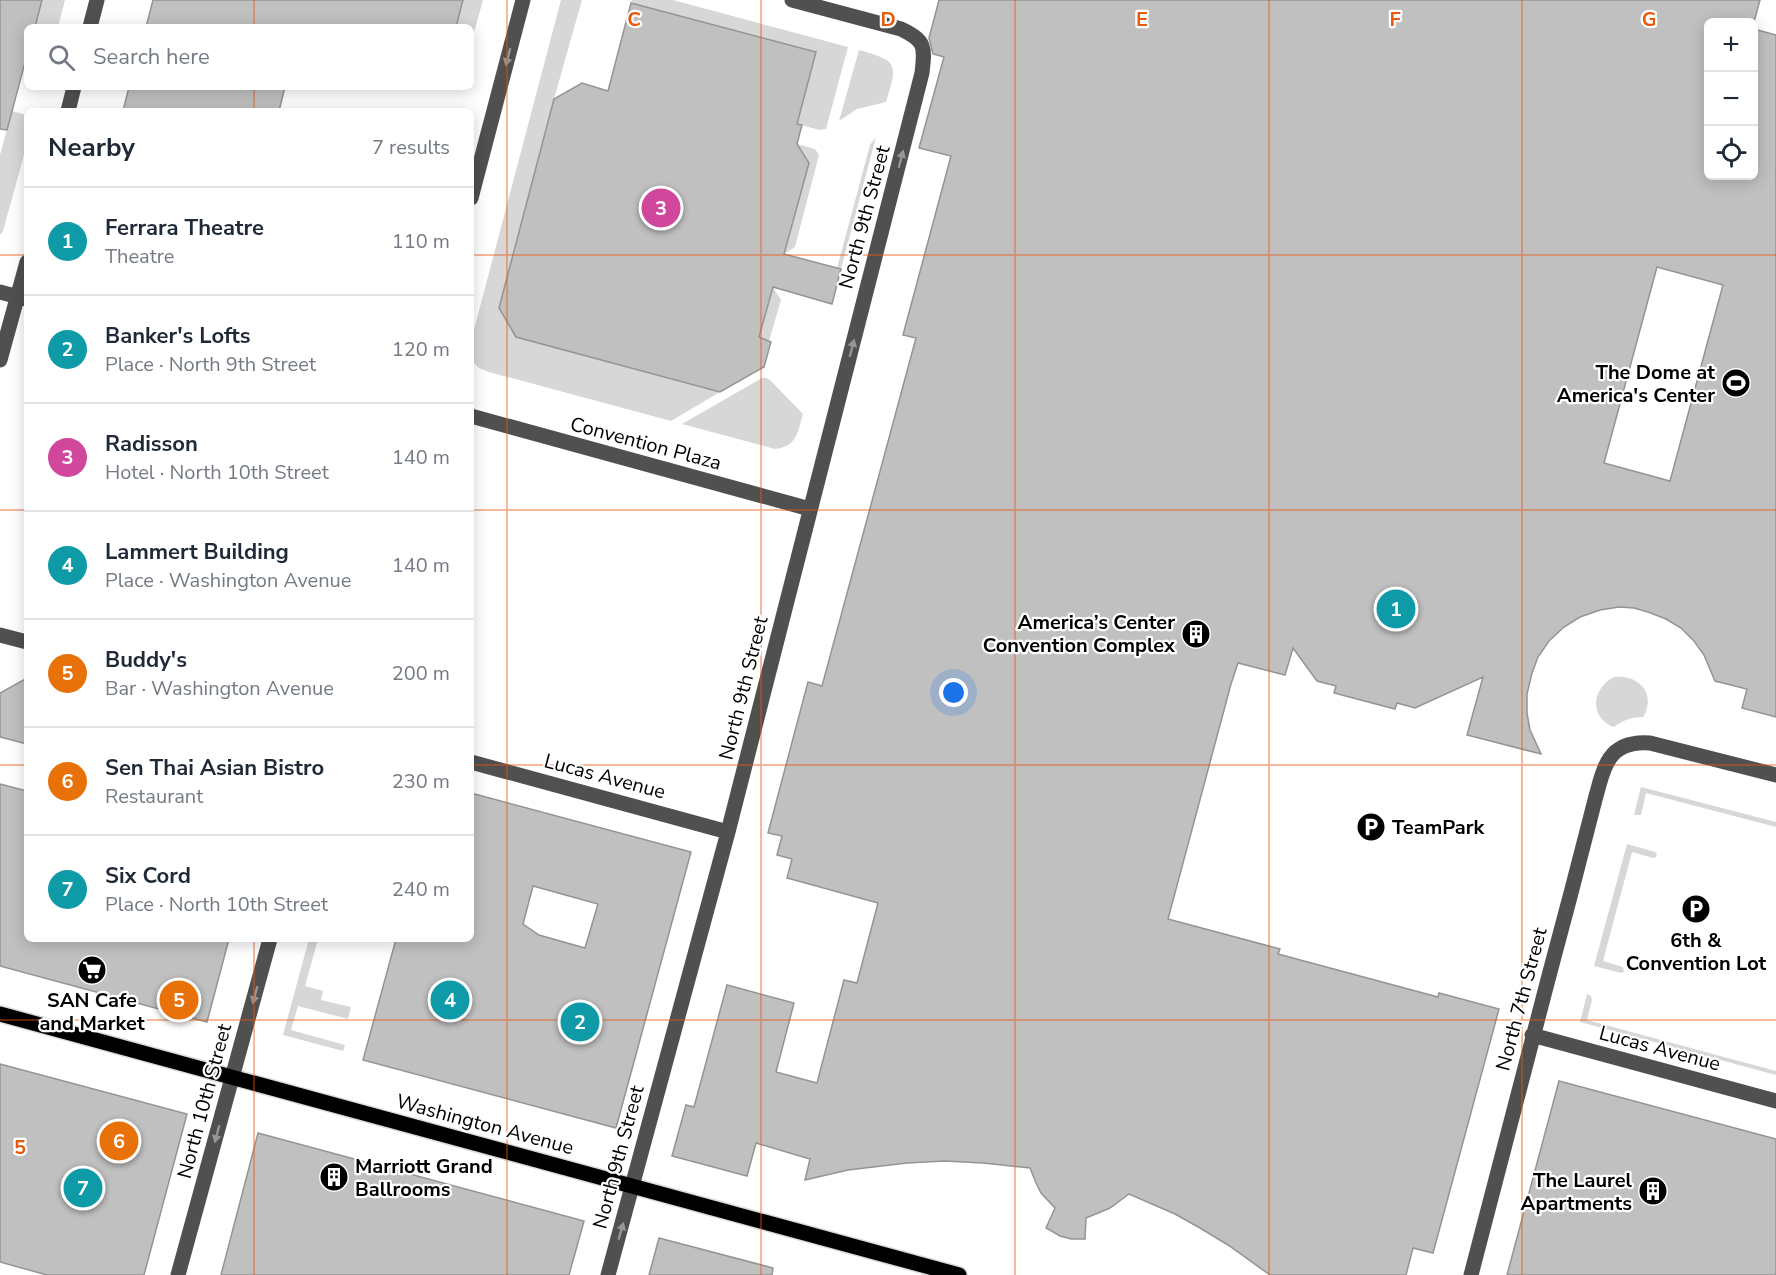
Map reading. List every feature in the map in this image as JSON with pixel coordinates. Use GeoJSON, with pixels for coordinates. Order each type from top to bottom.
{"type":"FeatureCollection","features":[{"type":"Feature","properties":{"kind":"main road","name":"Washington Avenue"},"geometry":{"type":"LineString","coordinates":[[0,1014],[959,1275]]}},
{"type":"Feature","properties":{"kind":"street"},"geometry":{"type":"LineString","coordinates":[[91,24],[97,0]]}},
{"type":"Feature","properties":{"kind":"street"},"geometry":{"type":"LineString","coordinates":[[474,187],[523,0]]}},
{"type":"Feature","properties":{"kind":"street","name":"North 9th Street"},"geometry":{"type":"LineString","coordinates":[[608,1275],[728,832],[922,73],[924,51],[917,37],[901,29],[792,0]]}},
{"type":"Feature","properties":{"kind":"street"},"geometry":{"type":"LineString","coordinates":[[69,108],[73,90]]}},
{"type":"Feature","properties":{"kind":"street"},"geometry":{"type":"LineString","coordinates":[[0,292],[22,298],[0,360]]}},
{"type":"Feature","properties":{"kind":"street","name":"Convention Plaza"},"geometry":{"type":"LineString","coordinates":[[474,417],[810,509]]}},
{"type":"Feature","properties":{"kind":"street"},"geometry":{"type":"LineString","coordinates":[[0,635],[24,641]]}},
{"type":"Feature","properties":{"kind":"street","name":"North 7th Street"},"geometry":{"type":"LineString","coordinates":[[1471,1275],[1603,770],[1613,754],[1639,742],[1776,775]]}},
{"type":"Feature","properties":{"kind":"street","name":"Lucas Avenue"},"geometry":{"type":"LineString","coordinates":[[474,763],[728,832]]}},
{"type":"Feature","properties":{"kind":"street","name":"North 10th Street"},"geometry":{"type":"LineString","coordinates":[[178,1275],[269,942]]}},
{"type":"Feature","properties":{"kind":"street","name":"Lucas Avenue"},"geometry":{"type":"LineString","coordinates":[[1532,1035],[1776,1101]]}},
{"type":"Feature","properties":{"kind":"shaded area"},"geometry":{"type":"Polygon","coordinates":[[[42,0],[65,0],[59,24],[36,24],[42,0]]]}},
{"type":"Feature","properties":{"kind":"shaded area"},"geometry":{"type":"Polygon","coordinates":[[[463,0],[483,0],[474,32],[474,24],[457,24],[463,0]]]}},
{"type":"Feature","properties":{"kind":"shaded area"},"geometry":{"type":"Polygon","coordinates":[[[561,0],[582,0],[499,308],[516,337],[720,392],[671,421],[479,368],[474,363],[474,330],[561,0]]]}},
{"type":"Feature","properties":{"kind":"shaded area"},"geometry":{"type":"Polygon","coordinates":[[[632,0],[673,0],[848,47],[826,129],[820,130],[797,124],[816,52],[631,3],[632,0]]]}},
{"type":"Feature","properties":{"kind":"shaded area"},"geometry":{"type":"Polygon","coordinates":[[[859,50],[881,57],[892,66],[890,89],[886,102],[857,109],[839,121],[859,50]]]}},
{"type":"Feature","properties":{"kind":"shaded area"},"geometry":{"type":"Polygon","coordinates":[[[12,111],[24,114],[24,155],[0,235],[0,155],[12,111]]]}},
{"type":"Feature","properties":{"kind":"shaded area"},"geometry":{"type":"Polygon","coordinates":[[[876,137],[841,269],[837,268],[870,145],[876,137]]]}},
{"type":"Feature","properties":{"kind":"shaded area"},"geometry":{"type":"Polygon","coordinates":[[[797,144],[815,149],[819,155],[795,247],[784,254],[797,144]]]}},
{"type":"Feature","properties":{"kind":"shaded area"},"geometry":{"type":"Polygon","coordinates":[[[773,287],[781,300],[769,341],[759,339],[773,287]]]}},
{"type":"Feature","properties":{"kind":"shaded area"},"geometry":{"type":"Polygon","coordinates":[[[762,378],[771,381],[803,414],[798,432],[788,445],[775,449],[682,424],[762,378]]]}},
{"type":"Feature","properties":{"kind":"shaded area"},"geometry":{"type":"Polygon","coordinates":[[[1614,677],[1623,677],[1638,682],[1647,693],[1648,701],[1643,717],[1628,719],[1614,727],[1600,717],[1596,703],[1601,689],[1614,677]]]}},
{"type":"Feature","properties":{"kind":"shaded area"},"geometry":{"type":"Polygon","coordinates":[[[1641,787],[1776,822],[1776,827],[1646,793],[1641,815],[1634,815],[1641,787]]]}},
{"type":"Feature","properties":{"kind":"shaded area"},"geometry":{"type":"Polygon","coordinates":[[[1627,844],[1657,854],[1653,858],[1632,852],[1603,961],[1623,967],[1624,972],[1621,973],[1594,966],[1627,844]]]}},
{"type":"Feature","properties":{"kind":"shaded area"},"geometry":{"type":"Polygon","coordinates":[[[308,942],[317,942],[305,986],[323,991],[321,1000],[351,1007],[348,1019],[298,1006],[291,1030],[345,1045],[343,1051],[283,1035],[308,942]]]}},
{"type":"Feature","properties":{"kind":"shaded area"},"geometry":{"type":"Polygon","coordinates":[[[1587,994],[1592,1000],[1587,1020],[1776,1071],[1776,1075],[1580,1022],[1587,994]]]}},
{"type":"Feature","properties":{"kind":"building"},"geometry":{"type":"Polygon","coordinates":[[[0,0],[42,0],[36,24],[24,24],[24,66],[7,130],[0,129],[0,0]]]}},
{"type":"Feature","properties":{"kind":"building"},"geometry":{"type":"Polygon","coordinates":[[[153,0],[463,0],[457,24],[147,24],[153,0]]]}},
{"type":"Feature","properties":{"kind":"building","name":"America’s Center Convention Complex"},"geometry":{"type":"Polygon","coordinates":[[[939,0],[1760,0],[1755,18],[1704,18],[1704,180],[1758,180],[1758,30],[1776,35],[1776,717],[1742,708],[1747,689],[1715,681],[1704,655],[1681,628],[1648,612],[1619,607],[1600,610],[1580,617],[1564,627],[1549,641],[1538,657],[1527,694],[1527,713],[1530,730],[1541,754],[1467,735],[1483,677],[1415,708],[1397,703],[1395,709],[1334,693],[1336,686],[1317,681],[1293,648],[1285,675],[1238,663],[1231,684],[1168,919],[1280,949],[1278,954],[1438,997],[1439,993],[1499,1009],[1433,1253],[1413,1248],[1406,1275],[1270,1275],[1200,1228],[1175,1214],[1129,1194],[1110,1208],[1086,1218],[1085,1239],[1060,1236],[1046,1228],[1055,1208],[1041,1193],[1030,1168],[945,1161],[907,1163],[848,1170],[805,1180],[810,1159],[756,1143],[747,1176],[672,1156],[686,1105],[694,1107],[727,985],[794,1003],[776,1072],[817,1083],[844,980],[857,983],[878,903],[787,878],[792,859],[777,855],[782,836],[768,833],[808,682],[822,686],[916,338],[903,335],[951,156],[919,148],[944,57],[933,54],[929,38],[939,0]],[[1657,267],[1604,463],[1670,481],[1723,285],[1657,267]]]}},
{"type":"Feature","properties":{"kind":"building"},"geometry":{"type":"Polygon","coordinates":[[[631,3],[816,52],[797,124],[802,125],[797,144],[809,163],[784,254],[841,269],[832,304],[773,287],[759,337],[771,342],[764,367],[720,392],[516,337],[499,308],[554,99],[582,83],[608,91],[631,3]]]}},
{"type":"Feature","properties":{"kind":"building"},"geometry":{"type":"Polygon","coordinates":[[[128,90],[284,90],[280,108],[124,108],[128,90]]]}},
{"type":"Feature","properties":{"kind":"building"},"geometry":{"type":"Polygon","coordinates":[[[24,680],[24,743],[0,737],[0,693],[24,680]]]}},
{"type":"Feature","properties":{"kind":"building"},"geometry":{"type":"Polygon","coordinates":[[[0,784],[24,790],[24,942],[228,942],[207,1022],[0,966],[0,784]]]}},
{"type":"Feature","properties":{"kind":"building"},"geometry":{"type":"Polygon","coordinates":[[[474,794],[691,852],[616,1128],[363,1060],[395,942],[474,942],[474,794]],[[533,886],[523,924],[539,935],[585,948],[598,904],[533,886]]]}},
{"type":"Feature","properties":{"kind":"building"},"geometry":{"type":"Polygon","coordinates":[[[0,1064],[187,1114],[144,1275],[47,1275],[0,1262],[0,1064]]]}},
{"type":"Feature","properties":{"kind":"building","name":"The Laurel Apartments"},"geometry":{"type":"Polygon","coordinates":[[[1559,1081],[1776,1139],[1776,1275],[1507,1275],[1559,1081]]]}},
{"type":"Feature","properties":{"kind":"building","name":"Marriott Grand Ballrooms"},"geometry":{"type":"Polygon","coordinates":[[[258,1133],[584,1221],[569,1275],[221,1275],[258,1133]]]}},
{"type":"Feature","properties":{"kind":"building"},"geometry":{"type":"Polygon","coordinates":[[[659,1238],[773,1268],[772,1275],[649,1275],[659,1238]]]}},
{"type":"Feature","properties":{"kind":"place","name":"Radisson"},"geometry":{"type":"Point","coordinates":[661,208]}},
{"type":"Feature","properties":{"kind":"place","name":"The Dome at America's Center"},"geometry":{"type":"Point","coordinates":[1736,383]}},
{"type":"Feature","properties":{"kind":"place","name":"Ferrara Theatre"},"geometry":{"type":"Point","coordinates":[1396,609]}},
{"type":"Feature","properties":{"kind":"place","name":"America’s Center Convention Complex"},"geometry":{"type":"Point","coordinates":[1196,634]}},
{"type":"Feature","properties":{"kind":"place","name":"TeamPark"},"geometry":{"type":"Point","coordinates":[1371,827]}},
{"type":"Feature","properties":{"kind":"place","name":"6th & Convention Lot"},"geometry":{"type":"Point","coordinates":[1696,909]}},
{"type":"Feature","properties":{"kind":"place","name":"SAN Cafe and Market"},"geometry":{"type":"Point","coordinates":[92,970]}},
{"type":"Feature","properties":{"kind":"place","name":"Buddy's"},"geometry":{"type":"Point","coordinates":[179,1000]}},
{"type":"Feature","properties":{"kind":"place","name":"Lammert Building"},"geometry":{"type":"Point","coordinates":[450,1000]}},
{"type":"Feature","properties":{"kind":"place","name":"Banker's Lofts"},"geometry":{"type":"Point","coordinates":[580,1022]}},
{"type":"Feature","properties":{"kind":"place","name":"Sen Thai Asian Bistro"},"geometry":{"type":"Point","coordinates":[119,1141]}},
{"type":"Feature","properties":{"kind":"place","name":"Marriott Grand Ballrooms"},"geometry":{"type":"Point","coordinates":[334,1177]}},
{"type":"Feature","properties":{"kind":"place","name":"Six Cord"},"geometry":{"type":"Point","coordinates":[83,1188]}},
{"type":"Feature","properties":{"kind":"place","name":"The Laurel Apartments"},"geometry":{"type":"Point","coordinates":[1653,1191]}}]}
